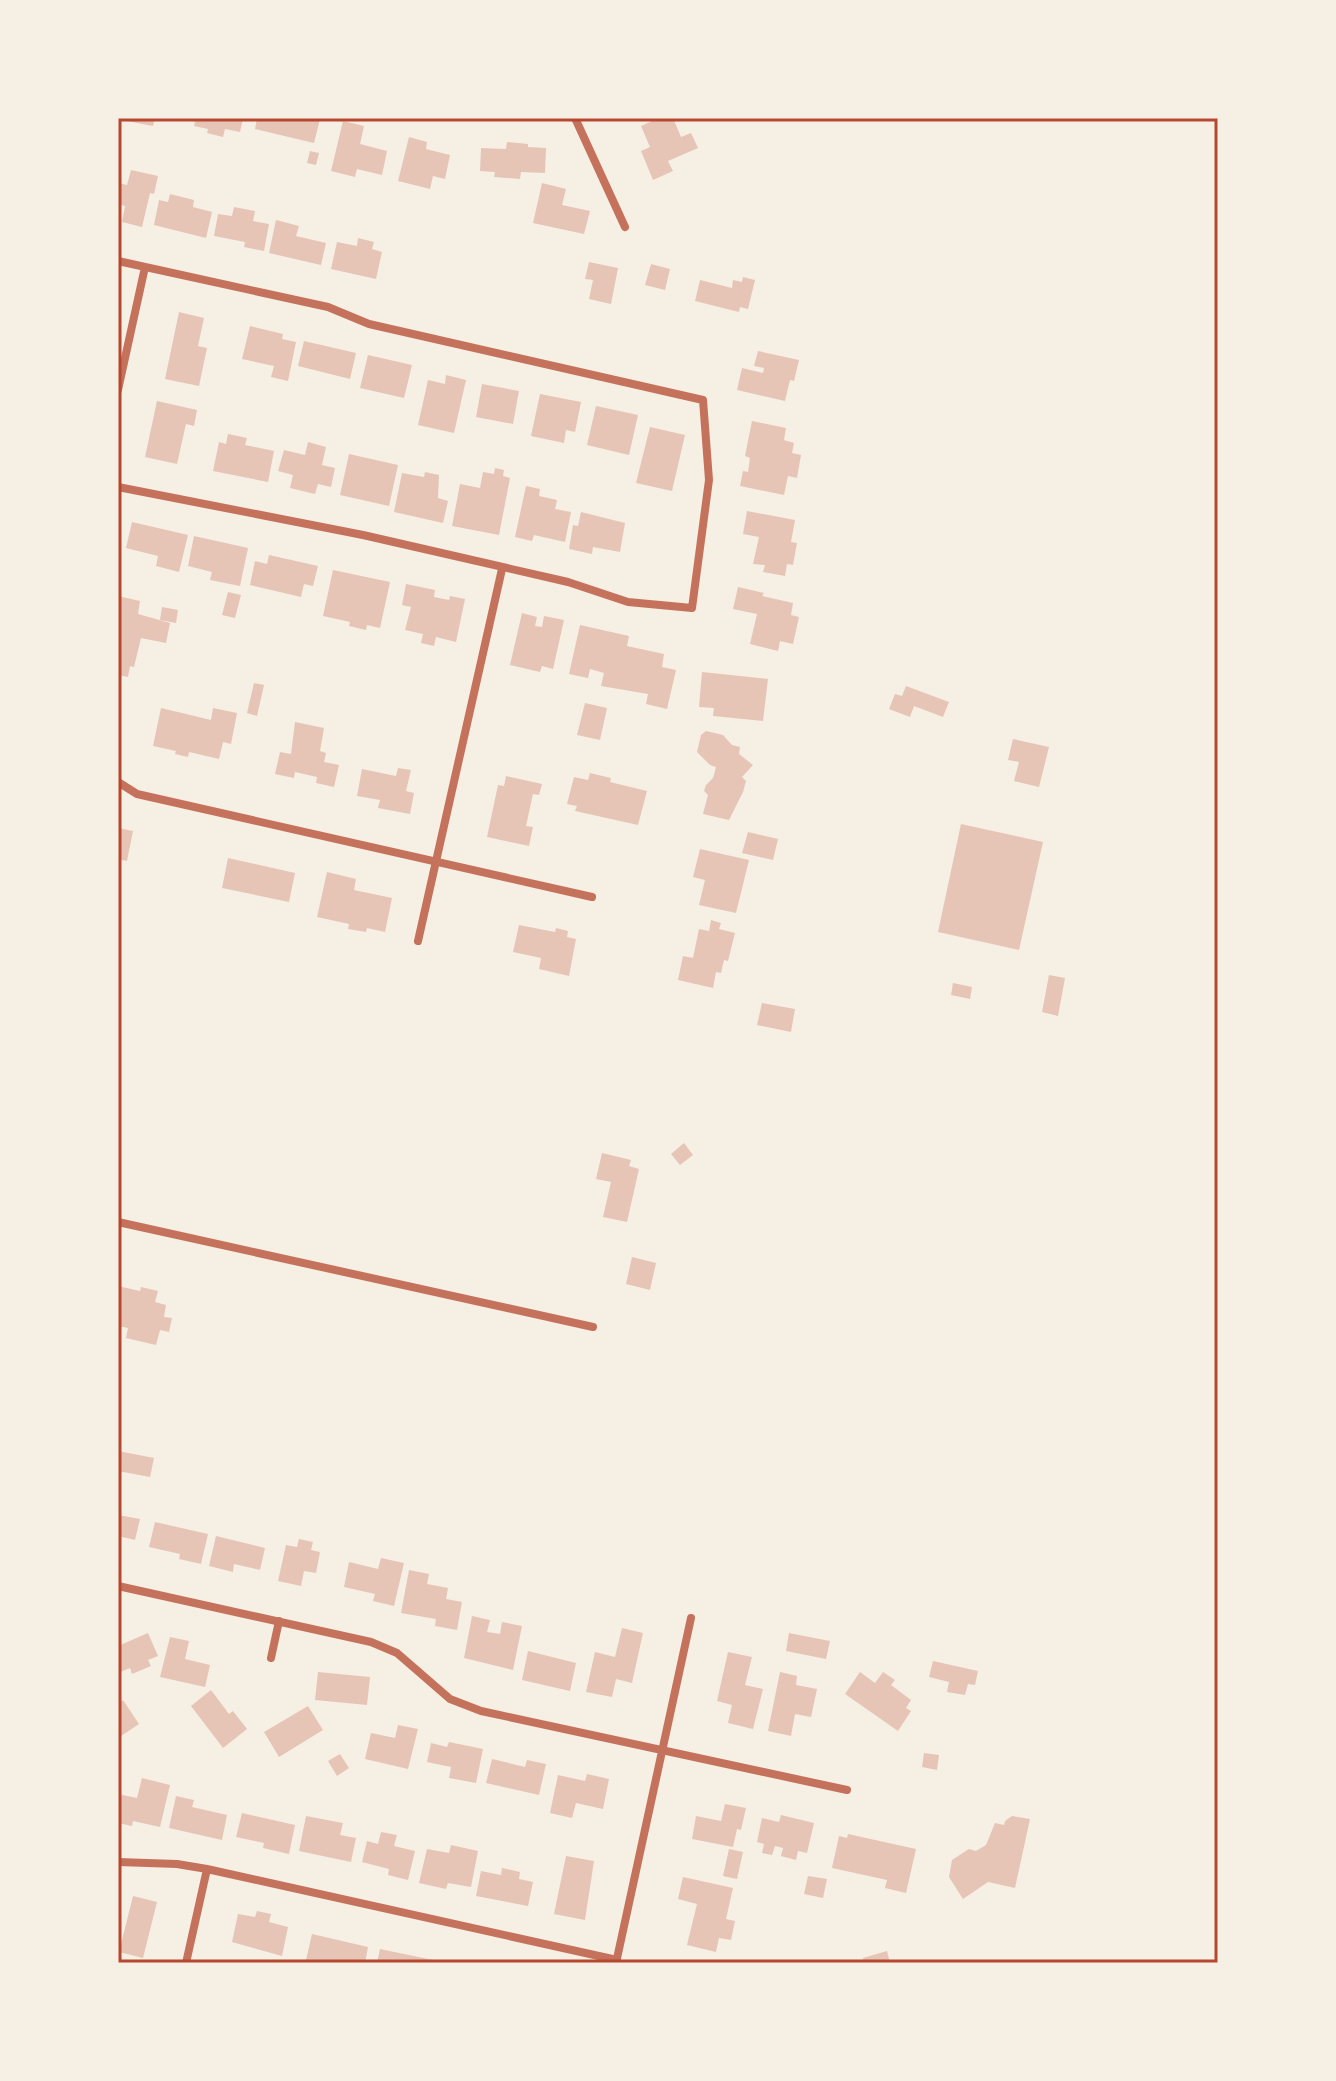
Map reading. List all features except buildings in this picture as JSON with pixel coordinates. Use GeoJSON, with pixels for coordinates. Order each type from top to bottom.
{"type":"FeatureCollection","features":[{"type":"Feature","properties":{"kind":"street"},"geometry":{"type":"LineString","coordinates":[[575,118],[625,227]]}},
{"type":"Feature","properties":{"kind":"street"},"geometry":{"type":"LineString","coordinates":[[118,261],[328,307],[369,324],[703,400],[709,480],[692,608],[628,602],[568,582],[363,535],[118,487]]}},
{"type":"Feature","properties":{"kind":"street"},"geometry":{"type":"LineString","coordinates":[[118,390],[145,267]]}},
{"type":"Feature","properties":{"kind":"street"},"geometry":{"type":"LineString","coordinates":[[418,941],[502,569]]}},
{"type":"Feature","properties":{"kind":"street"},"geometry":{"type":"LineString","coordinates":[[118,782],[137,794],[592,897]]}},
{"type":"Feature","properties":{"kind":"street"},"geometry":{"type":"LineString","coordinates":[[118,1222],[593,1327]]}},
{"type":"Feature","properties":{"kind":"street"},"geometry":{"type":"LineString","coordinates":[[118,1586],[371,1642],[397,1653],[450,1699],[481,1711],[847,1790]]}},
{"type":"Feature","properties":{"kind":"street"},"geometry":{"type":"LineString","coordinates":[[118,1862],[177,1864],[207,1869],[616,1961],[691,1618]]}},
{"type":"Feature","properties":{"kind":"street"},"geometry":{"type":"LineString","coordinates":[[271,1658],[279,1621]]}},
{"type":"Feature","properties":{"kind":"street"},"geometry":{"type":"LineString","coordinates":[[186,1963],[207,1869]]}}]}
